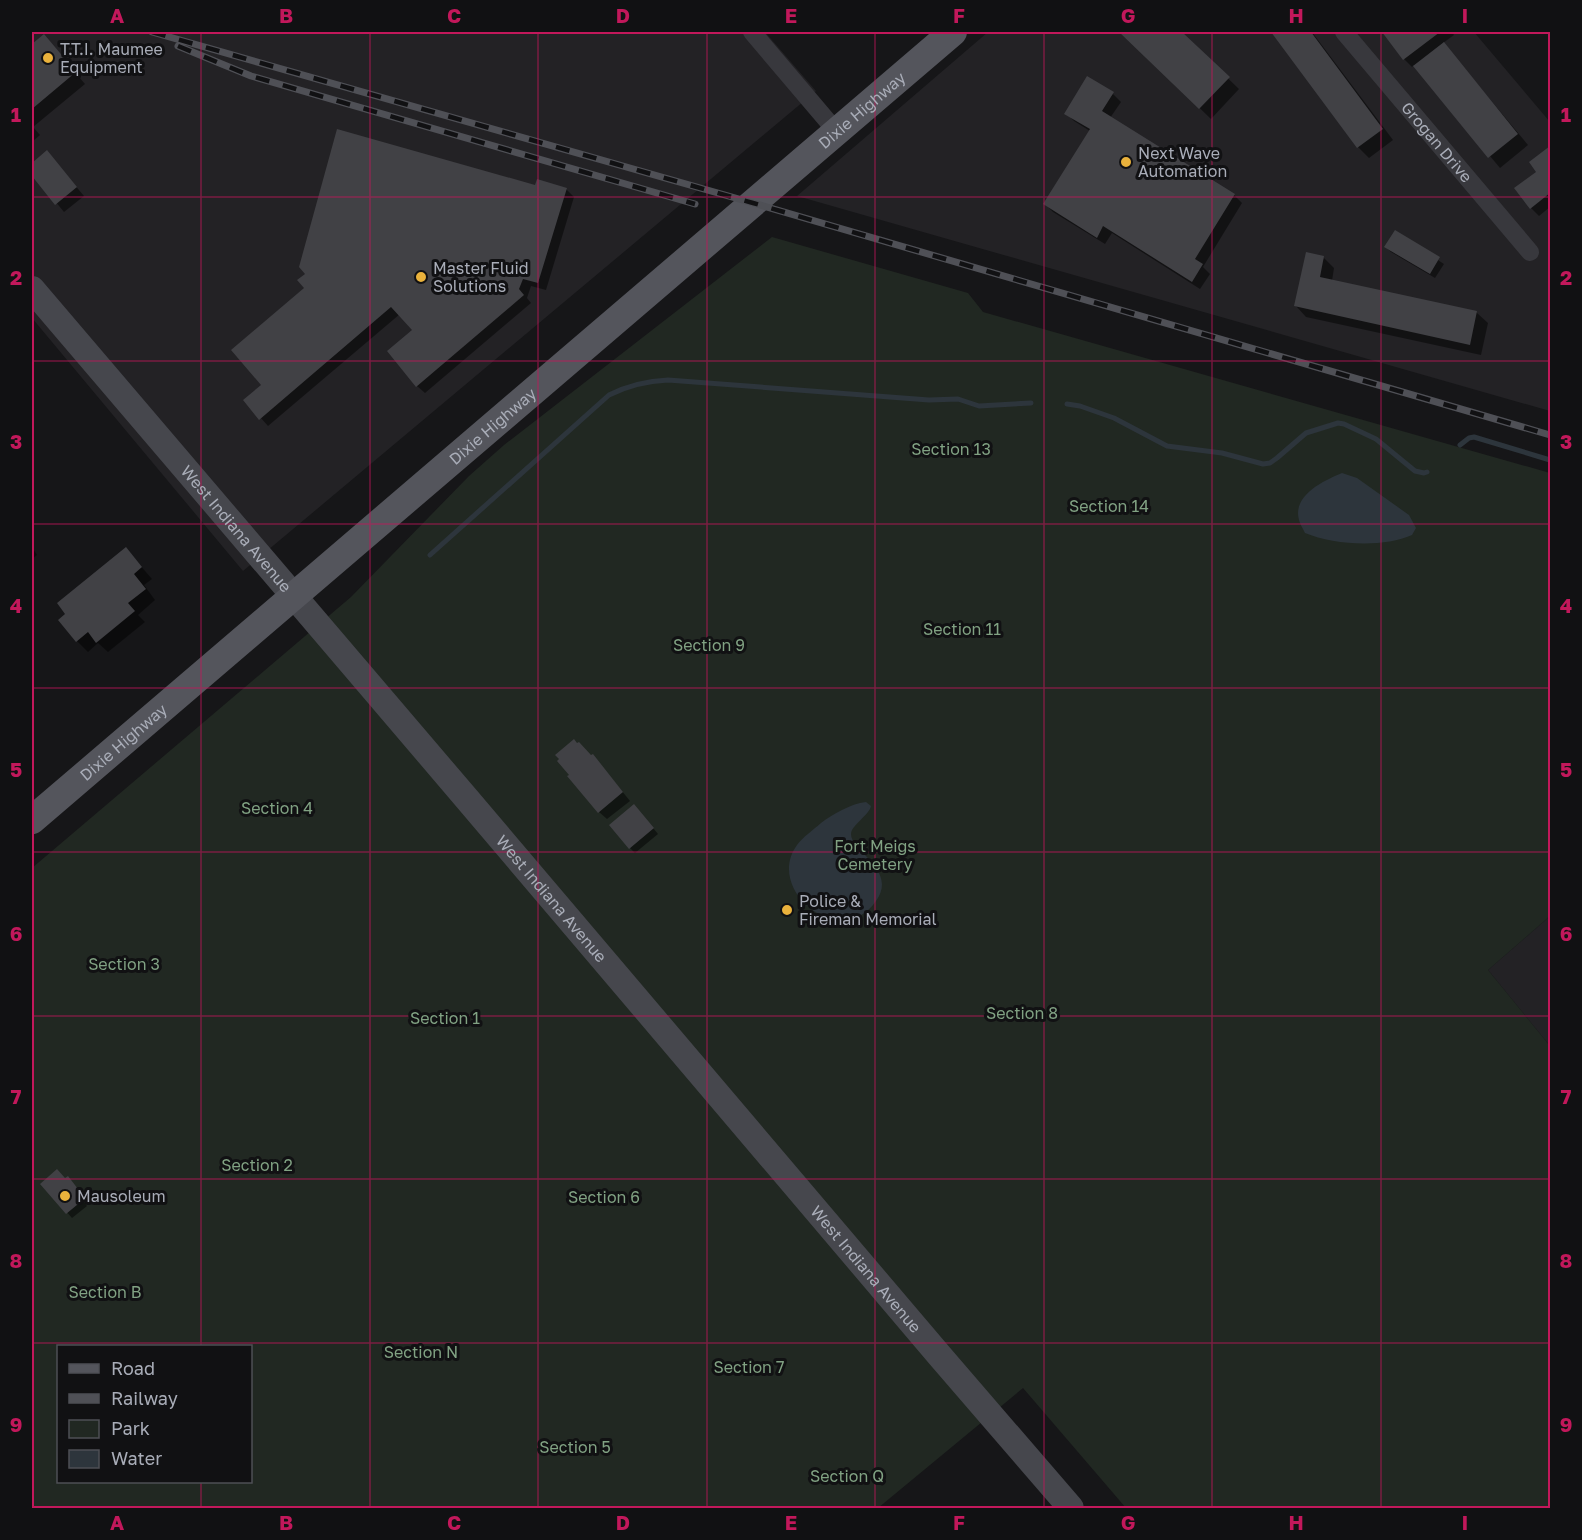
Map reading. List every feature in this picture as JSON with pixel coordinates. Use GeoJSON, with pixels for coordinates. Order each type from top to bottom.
{"type":"FeatureCollection","features":[{"type":"Feature","properties":{"kind":"main road","name":"Dixie Highway"},"geometry":{"type":"LineString","coordinates":[[32,820],[953,32]]}},
{"type":"Feature","properties":{"kind":"main road","name":"West Indiana Avenue"},"geometry":{"type":"LineString","coordinates":[[32,289],[1071,1509]]}},
{"type":"Feature","properties":{"kind":"street"},"geometry":{"type":"LineString","coordinates":[[752,32],[836,131]]}},
{"type":"Feature","properties":{"kind":"street","name":"Grogan Drive"},"geometry":{"type":"LineString","coordinates":[[1344,32],[1530,252]]}},
{"type":"Feature","properties":{"kind":"shaded area"},"geometry":{"type":"Polygon","coordinates":[[[32,32],[765,32],[816,91],[243,571],[32,318],[32,32]]]}},
{"type":"Feature","properties":{"kind":"shaded area"},"geometry":{"type":"Polygon","coordinates":[[[988,32],[1474,32],[1550,122],[1550,411],[797,196],[988,32]]]}},
{"type":"Feature","properties":{"kind":"shaded area"},"geometry":{"type":"Polygon","coordinates":[[[1550,916],[1550,1046],[1488,970],[1550,916]]]}},
{"type":"Feature","properties":{"kind":"green space","name":"Fort Meigs Cemetery"},"geometry":{"type":"Polygon","coordinates":[[[772,237],[968,293],[983,312],[1550,473],[1550,916],[1488,970],[1550,1046],[1550,1508],[1126,1508],[1023,1388],[878,1508],[32,1508],[32,868],[351,597],[469,476],[504,445],[772,237]]]}},
{"type":"Feature","properties":{"kind":"water"},"geometry":{"type":"Polygon","coordinates":[[[1342,473],[1357,478],[1409,515],[1416,528],[1412,535],[1387,542],[1358,543],[1330,540],[1305,533],[1299,520],[1300,503],[1319,484],[1342,473]]]}},
{"type":"Feature","properties":{"kind":"water"},"geometry":{"type":"Polygon","coordinates":[[[866,802],[871,806],[870,809],[852,830],[851,837],[877,869],[881,878],[881,889],[876,901],[861,915],[844,920],[827,918],[811,909],[798,896],[790,880],[789,862],[797,845],[821,823],[842,810],[866,802]]]}},
{"type":"Feature","properties":{"kind":"building"},"geometry":{"type":"Polygon","coordinates":[[[1119,32],[1182,32],[1230,77],[1199,109],[1119,32]]]}},
{"type":"Feature","properties":{"kind":"building"},"geometry":{"type":"Polygon","coordinates":[[[1271,32],[1311,32],[1383,129],[1357,148],[1271,32]]]}},
{"type":"Feature","properties":{"kind":"building"},"geometry":{"type":"Polygon","coordinates":[[[1382,32],[1440,32],[1403,60],[1382,32]]]}},
{"type":"Feature","properties":{"kind":"building","name":"T.T.I. Maumee Equipment"},"geometry":{"type":"Polygon","coordinates":[[[44,34],[76,72],[32,109],[32,44],[44,34]]]}},
{"type":"Feature","properties":{"kind":"building"},"geometry":{"type":"Polygon","coordinates":[[[1444,42],[1518,134],[1488,158],[1413,66],[1444,42]]]}},
{"type":"Feature","properties":{"kind":"building","name":"Next Wave Automation"},"geometry":{"type":"Polygon","coordinates":[[[1087,76],[1114,92],[1102,111],[1235,194],[1195,259],[1203,264],[1192,282],[1103,226],[1097,238],[1043,204],[1090,129],[1064,114],[1087,76]]]}},
{"type":"Feature","properties":{"kind":"building","name":"Master Fluid Solutions"},"geometry":{"type":"Polygon","coordinates":[[[337,129],[535,185],[537,179],[567,188],[538,283],[523,279],[519,289],[524,295],[416,387],[387,351],[412,330],[391,307],[259,420],[243,400],[261,385],[231,350],[304,288],[297,280],[305,274],[299,267],[337,129]]]}},
{"type":"Feature","properties":{"kind":"building"},"geometry":{"type":"Polygon","coordinates":[[[1550,146],[1550,193],[1530,209],[1514,188],[1536,172],[1529,162],[1550,146]]]}},
{"type":"Feature","properties":{"kind":"building"},"geometry":{"type":"Polygon","coordinates":[[[47,150],[77,187],[55,205],[32,176],[32,163],[47,150]]]}},
{"type":"Feature","properties":{"kind":"building"},"geometry":{"type":"Polygon","coordinates":[[[1395,230],[1440,257],[1430,274],[1384,247],[1395,230]]]}},
{"type":"Feature","properties":{"kind":"building"},"geometry":{"type":"Polygon","coordinates":[[[1306,252],[1324,256],[1320,277],[1477,311],[1470,345],[1294,306],[1306,252]]]}},
{"type":"Feature","properties":{"kind":"building"},"geometry":{"type":"Polygon","coordinates":[[[126,547],[142,567],[134,574],[146,589],[128,603],[135,611],[96,643],[88,632],[76,642],[58,620],[65,614],[57,603],[126,547]]]}},
{"type":"Feature","properties":{"kind":"building"},"geometry":{"type":"Polygon","coordinates":[[[574,739],[591,755],[593,754],[623,792],[598,813],[567,776],[569,775],[557,761],[559,759],[555,755],[574,739]]]}},
{"type":"Feature","properties":{"kind":"building"},"geometry":{"type":"Polygon","coordinates":[[[634,804],[654,828],[629,849],[609,825],[634,804]]]}},
{"type":"Feature","properties":{"kind":"building","name":"Mausoleum"},"geometry":{"type":"Polygon","coordinates":[[[57,1169],[65,1178],[68,1176],[83,1200],[66,1214],[40,1184],[57,1169]]]}},
{"type":"Feature","properties":{"kind":"waterway"},"geometry":{"type":"LineString","coordinates":[[430,555],[609,395],[638,384],[668,380],[929,400],[958,399],[979,406],[1031,403]]}},
{"type":"Feature","properties":{"kind":"waterway"},"geometry":{"type":"LineString","coordinates":[[1067,404],[1114,418],[1167,446],[1222,453],[1263,464],[1270,463],[1277,458],[1306,433],[1338,423],[1344,424],[1376,439],[1415,471],[1427,472]]}},
{"type":"Feature","properties":{"kind":"waterway"},"geometry":{"type":"LineString","coordinates":[[1460,445],[1474,437],[1550,460]]}},
{"type":"Feature","properties":{"kind":"railway"},"geometry":{"type":"LineString","coordinates":[[152,32],[753,203],[1550,435]]}},
{"type":"Feature","properties":{"kind":"railway"},"geometry":{"type":"LineString","coordinates":[[178,46],[251,76],[695,204]]}},
{"type":"Feature","properties":{"kind":"place","name":"T.T.I. Maumee Equipment"},"geometry":{"type":"Point","coordinates":[48,58]}},
{"type":"Feature","properties":{"kind":"place","name":"Next Wave Automation"},"geometry":{"type":"Point","coordinates":[1126,162]}},
{"type":"Feature","properties":{"kind":"place","name":"Master Fluid Solutions"},"geometry":{"type":"Point","coordinates":[421,277]}},
{"type":"Feature","properties":{"kind":"place","name":"Police & Fireman Memorial"},"geometry":{"type":"Point","coordinates":[787,910]}},
{"type":"Feature","properties":{"kind":"place","name":"Mausoleum"},"geometry":{"type":"Point","coordinates":[65,1196]}},
{"type":"Feature","properties":{"kind":"park label","name":"Section 13"},"geometry":{"type":"Point","coordinates":[951,449]}},
{"type":"Feature","properties":{"kind":"park label","name":"Section 14"},"geometry":{"type":"Point","coordinates":[1109,506]}},
{"type":"Feature","properties":{"kind":"park label","name":"Section 11"},"geometry":{"type":"Point","coordinates":[962,629]}},
{"type":"Feature","properties":{"kind":"park label","name":"Section 9"},"geometry":{"type":"Point","coordinates":[709,645]}},
{"type":"Feature","properties":{"kind":"park label","name":"Section 4"},"geometry":{"type":"Point","coordinates":[277,808]}},
{"type":"Feature","properties":{"kind":"park label","name":"Section 3"},"geometry":{"type":"Point","coordinates":[124,964]}},
{"type":"Feature","properties":{"kind":"park label","name":"Section 8"},"geometry":{"type":"Point","coordinates":[1022,1013]}},
{"type":"Feature","properties":{"kind":"park label","name":"Section 1"},"geometry":{"type":"Point","coordinates":[445,1018]}},
{"type":"Feature","properties":{"kind":"park label","name":"Section 2"},"geometry":{"type":"Point","coordinates":[257,1165]}},
{"type":"Feature","properties":{"kind":"park label","name":"Section 6"},"geometry":{"type":"Point","coordinates":[604,1197]}},
{"type":"Feature","properties":{"kind":"park label","name":"Section B"},"geometry":{"type":"Point","coordinates":[105,1292]}},
{"type":"Feature","properties":{"kind":"park label","name":"Section N"},"geometry":{"type":"Point","coordinates":[421,1352]}},
{"type":"Feature","properties":{"kind":"park label","name":"Section 7"},"geometry":{"type":"Point","coordinates":[749,1367]}},
{"type":"Feature","properties":{"kind":"park label","name":"Section 5"},"geometry":{"type":"Point","coordinates":[575,1447]}},
{"type":"Feature","properties":{"kind":"park label","name":"Section Q"},"geometry":{"type":"Point","coordinates":[847,1476]}}]}
